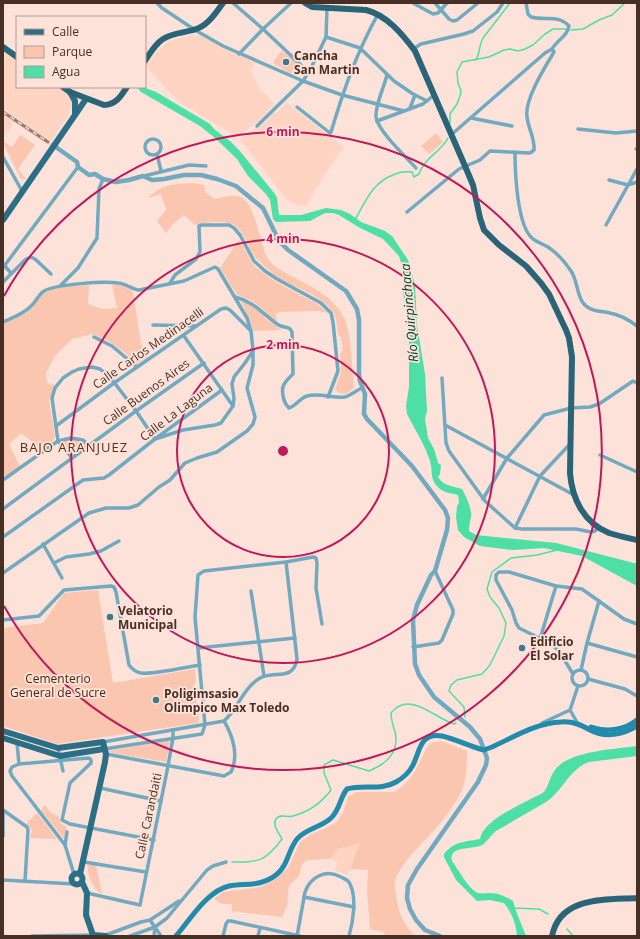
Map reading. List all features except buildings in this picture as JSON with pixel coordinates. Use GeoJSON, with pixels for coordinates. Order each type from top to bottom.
{"type":"FeatureCollection","features":[{"type":"Feature","properties":{"kind":"highway"},"geometry":{"type":"LineString","coordinates":[[146,60],[162,39],[195,30],[209,22],[223,3]]}},
{"type":"Feature","properties":{"kind":"highway"},"geometry":{"type":"LineString","coordinates":[[305,3],[312,7],[366,10],[378,14],[402,35],[413,48],[473,185],[484,230],[499,245],[526,266],[541,283],[549,294],[569,338],[572,357],[570,473],[571,486],[582,512],[588,519],[609,533],[637,540]]}},
{"type":"Feature","properties":{"kind":"highway"},"geometry":{"type":"LineString","coordinates":[[3,47],[16,56]]}},
{"type":"Feature","properties":{"kind":"highway"},"geometry":{"type":"LineString","coordinates":[[64,88],[86,99],[110,105],[115,102],[126,88]]}},
{"type":"Feature","properties":{"kind":"highway"},"geometry":{"type":"LineString","coordinates":[[552,936],[553,930],[559,918],[567,911],[578,905],[590,901],[637,898]]}},
{"type":"Feature","properties":{"kind":"main road"},"geometry":{"type":"LineString","coordinates":[[70,92],[75,101],[75,113]]}},
{"type":"Feature","properties":{"kind":"main road"},"geometry":{"type":"LineString","coordinates":[[3,220],[86,99]]}},
{"type":"Feature","properties":{"kind":"main road"},"geometry":{"type":"LineString","coordinates":[[176,936],[205,901],[214,893],[229,886],[256,884],[276,875],[286,864],[296,840],[300,836],[332,817],[348,789],[358,786],[382,787],[397,782],[410,771],[420,746],[431,736],[442,736],[482,749],[492,747],[539,725],[562,722],[605,731],[625,727],[637,720]]}},
{"type":"Feature","properties":{"kind":"main road"},"geometry":{"type":"LineString","coordinates":[[580,725],[591,731],[604,735],[621,733],[637,726]]}},
{"type":"Feature","properties":{"kind":"main road"},"geometry":{"type":"LineString","coordinates":[[3,731],[58,748],[104,742],[105,752],[100,788],[84,862],[77,874],[71,879],[74,884],[82,882]]}},
{"type":"Feature","properties":{"kind":"main road"},"geometry":{"type":"LineString","coordinates":[[3,738],[60,758],[105,752]]}},
{"type":"Feature","properties":{"kind":"main road"},"geometry":{"type":"LineString","coordinates":[[77,874],[82,877],[82,882],[87,893],[86,915],[93,935],[106,936]]}},
{"type":"Feature","properties":{"kind":"street"},"geometry":{"type":"LineString","coordinates":[[157,3],[195,30],[240,54],[303,81],[342,95],[378,103],[404,111]]}},
{"type":"Feature","properties":{"kind":"street"},"geometry":{"type":"LineString","coordinates":[[233,3],[301,65]]}},
{"type":"Feature","properties":{"kind":"street"},"geometry":{"type":"LineString","coordinates":[[240,54],[263,29],[291,3]]}},
{"type":"Feature","properties":{"kind":"street"},"geometry":{"type":"LineString","coordinates":[[413,3],[433,14],[442,10],[447,3]]}},
{"type":"Feature","properties":{"kind":"street"},"geometry":{"type":"LineString","coordinates":[[435,3],[449,19],[453,21],[457,20],[478,3]]}},
{"type":"Feature","properties":{"kind":"street"},"geometry":{"type":"LineString","coordinates":[[413,48],[421,44],[473,31],[497,12],[503,3]]}},
{"type":"Feature","properties":{"kind":"street"},"geometry":{"type":"LineString","coordinates":[[451,135],[545,53],[552,49],[568,32],[569,26],[564,21],[558,19],[531,17],[528,14],[526,3]]}},
{"type":"Feature","properties":{"kind":"street"},"geometry":{"type":"LineString","coordinates":[[257,126],[303,81],[311,68],[326,37],[327,8]]}},
{"type":"Feature","properties":{"kind":"street"},"geometry":{"type":"LineString","coordinates":[[297,107],[330,133],[332,132],[342,95],[360,48],[378,14]]}},
{"type":"Feature","properties":{"kind":"street"},"geometry":{"type":"LineString","coordinates":[[326,37],[360,48],[387,75],[415,95],[427,101]]}},
{"type":"Feature","properties":{"kind":"street"},"geometry":{"type":"LineString","coordinates":[[407,212],[459,169],[480,160],[490,151],[530,153],[534,150],[534,141],[526,115],[531,94],[554,52],[552,49]]}},
{"type":"Feature","properties":{"kind":"street"},"geometry":{"type":"LineString","coordinates":[[387,75],[378,103],[376,117],[377,121],[385,136],[416,168]]}},
{"type":"Feature","properties":{"kind":"street"},"geometry":{"type":"LineString","coordinates":[[410,108],[415,95]]}},
{"type":"Feature","properties":{"kind":"street"},"geometry":{"type":"LineString","coordinates":[[377,121],[427,101],[434,95]]}},
{"type":"Feature","properties":{"kind":"street"},"geometry":{"type":"LineString","coordinates":[[471,118],[512,126]]}},
{"type":"Feature","properties":{"kind":"street"},"geometry":{"type":"LineString","coordinates":[[578,129],[616,133],[637,131]]}},
{"type":"Feature","properties":{"kind":"street"},"geometry":{"type":"LineString","coordinates":[[151,139],[156,139],[162,145],[161,151],[157,154],[152,155],[145,150],[146,142],[151,139]]}},
{"type":"Feature","properties":{"kind":"street"},"geometry":{"type":"LineString","coordinates":[[53,145],[77,162],[78,167],[89,174],[95,174],[103,179],[116,182],[189,165],[206,166]]}},
{"type":"Feature","properties":{"kind":"street"},"geometry":{"type":"LineString","coordinates":[[515,152],[515,168],[521,215],[529,235],[554,252],[564,262],[576,280],[583,303],[596,311],[617,314],[628,319],[637,326]]}},
{"type":"Feature","properties":{"kind":"street"},"geometry":{"type":"LineString","coordinates":[[157,154],[161,171]]}},
{"type":"Feature","properties":{"kind":"street"},"geometry":{"type":"LineString","coordinates":[[3,157],[22,191]]}},
{"type":"Feature","properties":{"kind":"street"},"geometry":{"type":"LineString","coordinates":[[11,273],[4,264],[78,167]]}},
{"type":"Feature","properties":{"kind":"street"},"geometry":{"type":"LineString","coordinates":[[606,225],[637,169]]}},
{"type":"Feature","properties":{"kind":"street"},"geometry":{"type":"LineString","coordinates":[[143,176],[152,180],[201,175],[236,186],[263,208],[279,241],[303,262],[346,291],[357,309],[359,374],[365,394],[364,414],[412,466],[445,510],[448,518],[447,530],[435,571],[431,575],[413,620],[413,647],[415,664],[419,675],[434,697],[470,727],[480,738],[482,749],[487,761],[478,782],[417,869],[408,885],[407,898],[410,909],[416,920],[425,930],[440,936]]}},
{"type":"Feature","properties":{"kind":"street"},"geometry":{"type":"LineString","coordinates":[[61,285],[78,268],[97,238],[99,189],[103,179]]}},
{"type":"Feature","properties":{"kind":"street"},"geometry":{"type":"LineString","coordinates":[[609,180],[628,185],[637,182]]}},
{"type":"Feature","properties":{"kind":"street"},"geometry":{"type":"LineString","coordinates":[[170,283],[175,275],[196,259],[200,252],[199,226],[229,225],[234,228],[240,235],[254,261],[265,271],[321,303],[331,313],[338,371],[328,397]]}},
{"type":"Feature","properties":{"kind":"street"},"geometry":{"type":"LineString","coordinates":[[3,282],[26,259],[31,257],[51,274]]}},
{"type":"Feature","properties":{"kind":"street"},"geometry":{"type":"LineString","coordinates":[[3,322],[31,307],[40,294],[45,290],[61,285],[120,283],[139,290],[184,281],[215,267],[218,269],[235,297],[247,318],[251,330],[253,365],[247,388],[255,417],[253,424],[246,431],[217,452],[185,463],[170,480],[159,487],[138,505],[129,508],[106,508],[89,513],[3,573]]}},
{"type":"Feature","properties":{"kind":"street"},"geometry":{"type":"LineString","coordinates":[[235,297],[243,299],[263,312],[270,320],[282,327],[289,327],[291,329],[293,374],[282,387],[282,393],[286,405],[289,408],[293,407],[305,396],[346,397],[362,388]]}},
{"type":"Feature","properties":{"kind":"street","name":"Calle Carlos Medinacelli"},"geometry":{"type":"LineString","coordinates":[[56,426],[114,383],[221,309],[226,308],[230,310],[251,330]]}},
{"type":"Feature","properties":{"kind":"street"},"geometry":{"type":"LineString","coordinates":[[153,325],[196,326]]}},
{"type":"Feature","properties":{"kind":"street"},"geometry":{"type":"LineString","coordinates":[[184,336],[233,406]]}},
{"type":"Feature","properties":{"kind":"street"},"geometry":{"type":"LineString","coordinates":[[94,337],[112,346],[137,368]]}},
{"type":"Feature","properties":{"kind":"street"},"geometry":{"type":"LineString","coordinates":[[72,458],[58,441],[52,398],[55,388],[63,378],[75,370],[92,367],[100,368],[136,411],[155,439],[183,430],[221,423],[233,406],[234,398],[232,384],[234,377],[246,363],[253,350]]}},
{"type":"Feature","properties":{"kind":"street","name":"Calle Buenos Aires"},"geometry":{"type":"LineString","coordinates":[[3,509],[204,363]]}},
{"type":"Feature","properties":{"kind":"street"},"geometry":{"type":"LineString","coordinates":[[442,378],[446,443],[449,452],[483,499],[515,528],[522,530],[576,529],[590,532],[595,531],[599,527]]}},
{"type":"Feature","properties":{"kind":"street"},"geometry":{"type":"LineString","coordinates":[[483,499],[507,458],[544,415],[571,408],[599,404],[609,399],[633,381],[637,383]]}},
{"type":"Feature","properties":{"kind":"street","name":"Calle La Laguna"},"geometry":{"type":"LineString","coordinates":[[3,537],[83,480],[104,478],[110,475],[155,439],[222,390]]}},
{"type":"Feature","properties":{"kind":"street"},"geometry":{"type":"LineString","coordinates":[[445,425],[574,494]]}},
{"type":"Feature","properties":{"kind":"street"},"geometry":{"type":"LineString","coordinates":[[3,480],[58,441],[71,438],[82,440],[89,446]]}},
{"type":"Feature","properties":{"kind":"street"},"geometry":{"type":"LineString","coordinates":[[515,528],[540,476],[571,444]]}},
{"type":"Feature","properties":{"kind":"street"},"geometry":{"type":"LineString","coordinates":[[600,455],[637,472]]}},
{"type":"Feature","properties":{"kind":"street"},"geometry":{"type":"LineString","coordinates":[[54,563],[66,557],[89,554],[101,550],[119,541]]}},
{"type":"Feature","properties":{"kind":"street"},"geometry":{"type":"LineString","coordinates":[[43,544],[62,578]]}},
{"type":"Feature","properties":{"kind":"street"},"geometry":{"type":"LineString","coordinates":[[105,752],[173,738],[202,734],[205,725],[196,617],[198,575],[200,573],[204,571],[286,562],[313,557],[316,558],[316,588],[322,624]]}},
{"type":"Feature","properties":{"kind":"street"},"geometry":{"type":"LineString","coordinates":[[104,742],[224,721],[231,715],[251,685],[264,676],[286,674],[293,670],[297,659],[286,562]]}},
{"type":"Feature","properties":{"kind":"street"},"geometry":{"type":"LineString","coordinates":[[413,647],[439,643],[442,640],[453,614],[453,610],[435,571]]}},
{"type":"Feature","properties":{"kind":"street"},"geometry":{"type":"LineString","coordinates":[[578,686],[573,681],[573,674],[559,651],[551,644],[519,628],[512,610],[496,580],[496,575],[499,572],[504,571],[556,586],[582,589],[624,619],[637,624]]}},
{"type":"Feature","properties":{"kind":"street"},"geometry":{"type":"LineString","coordinates":[[3,620],[39,616],[64,590],[111,586],[114,587],[116,592],[129,665],[131,668],[136,672],[146,674],[200,665]]}},
{"type":"Feature","properties":{"kind":"street"},"geometry":{"type":"LineString","coordinates":[[540,639],[556,586]]}},
{"type":"Feature","properties":{"kind":"street"},"geometry":{"type":"LineString","coordinates":[[251,591],[264,676]]}},
{"type":"Feature","properties":{"kind":"street"},"geometry":{"type":"LineString","coordinates":[[581,670],[599,601]]}},
{"type":"Feature","properties":{"kind":"street"},"geometry":{"type":"LineString","coordinates":[[198,648],[295,638]]}},
{"type":"Feature","properties":{"kind":"street"},"geometry":{"type":"LineString","coordinates":[[587,643],[637,657]]}},
{"type":"Feature","properties":{"kind":"street"},"geometry":{"type":"LineString","coordinates":[[573,674],[576,671],[581,670],[586,672],[588,679]]}},
{"type":"Feature","properties":{"kind":"street"},"geometry":{"type":"LineString","coordinates":[[578,686],[583,685],[588,679]]}},
{"type":"Feature","properties":{"kind":"street"},"geometry":{"type":"LineString","coordinates":[[588,679],[625,689],[637,696]]}},
{"type":"Feature","properties":{"kind":"street"},"geometry":{"type":"LineString","coordinates":[[539,725],[570,710],[578,686]]}},
{"type":"Feature","properties":{"kind":"street"},"geometry":{"type":"LineString","coordinates":[[570,710],[580,725]]}},
{"type":"Feature","properties":{"kind":"street"},"geometry":{"type":"LineString","coordinates":[[105,752],[168,766],[224,776],[231,772],[235,761],[233,739],[224,721]]}},
{"type":"Feature","properties":{"kind":"street","name":"Calle Carandaiti"},"geometry":{"type":"LineString","coordinates":[[87,893],[140,904],[154,840],[173,738],[173,730]]}},
{"type":"Feature","properties":{"kind":"street"},"geometry":{"type":"LineString","coordinates":[[17,742],[19,764]]}},
{"type":"Feature","properties":{"kind":"street"},"geometry":{"type":"LineString","coordinates":[[58,748],[63,771]]}},
{"type":"Feature","properties":{"kind":"street"},"geometry":{"type":"LineString","coordinates":[[77,874],[65,845],[12,776],[10,771],[12,767],[19,764],[60,758],[90,758],[91,763],[70,783],[62,820],[70,824],[154,840]]}},
{"type":"Feature","properties":{"kind":"street"},"geometry":{"type":"LineString","coordinates":[[100,788],[161,801]]}},
{"type":"Feature","properties":{"kind":"street"},"geometry":{"type":"LineString","coordinates":[[3,810],[3,836]]}},
{"type":"Feature","properties":{"kind":"street"},"geometry":{"type":"LineString","coordinates":[[3,810],[27,827],[28,830],[25,881]]}},
{"type":"Feature","properties":{"kind":"street"},"geometry":{"type":"LineString","coordinates":[[65,845],[68,832]]}},
{"type":"Feature","properties":{"kind":"street"},"geometry":{"type":"LineString","coordinates":[[84,862],[146,872]]}},
{"type":"Feature","properties":{"kind":"street"},"geometry":{"type":"LineString","coordinates":[[130,936],[155,927],[167,918],[207,870],[213,866],[226,862]]}},
{"type":"Feature","properties":{"kind":"street"},"geometry":{"type":"LineString","coordinates":[[223,936],[226,924],[228,921],[231,921],[298,936],[304,897],[308,885],[320,874],[327,873],[336,874],[348,880],[351,885],[354,907],[349,936]]}},
{"type":"Feature","properties":{"kind":"street"},"geometry":{"type":"LineString","coordinates":[[3,880],[74,884]]}},
{"type":"Feature","properties":{"kind":"street"},"geometry":{"type":"LineString","coordinates":[[304,897],[354,907]]}},
{"type":"Feature","properties":{"kind":"street"},"geometry":{"type":"LineString","coordinates":[[106,936],[150,920],[183,898]]}},
{"type":"Feature","properties":{"kind":"street"},"geometry":{"type":"LineString","coordinates":[[150,920],[162,936]]}},
{"type":"Feature","properties":{"kind":"street"},"geometry":{"type":"LineString","coordinates":[[154,936],[155,927]]}},
{"type":"Feature","properties":{"kind":"street"},"geometry":{"type":"LineString","coordinates":[[258,936],[260,928]]}},
{"type":"Feature","properties":{"kind":"street"},"geometry":{"type":"LineString","coordinates":[[32,936],[66,934],[93,935]]}},
{"type":"Feature","properties":{"kind":"shaded area"},"geometry":{"type":"Polygon","coordinates":[[[192,35],[195,37],[202,35],[221,48],[256,62],[251,71],[260,89],[274,104],[258,121],[238,137],[180,103],[146,67],[157,51],[169,41],[192,35]]]}},
{"type":"Feature","properties":{"kind":"shaded area"},"geometry":{"type":"Polygon","coordinates":[[[3,51],[16,59],[16,88],[60,88],[68,93],[72,102],[70,113],[48,145],[14,122],[3,138],[3,51]]]}},
{"type":"Feature","properties":{"kind":"shaded area"},"geometry":{"type":"Polygon","coordinates":[[[287,102],[344,147],[325,174],[306,206],[296,205],[286,199],[240,139],[265,123],[274,112],[276,113],[287,102]]]}},
{"type":"Feature","properties":{"kind":"shaded area"},"geometry":{"type":"Polygon","coordinates":[[[361,843],[347,875],[334,870],[337,862],[330,859],[338,849],[361,843]]]}},
{"type":"Feature","properties":{"kind":"green space","name":"Cancha San Martin"},"geometry":{"type":"Polygon","coordinates":[[[281,51],[298,62],[291,74],[273,63],[281,51]]]}},
{"type":"Feature","properties":{"kind":"green space"},"geometry":{"type":"Polygon","coordinates":[[[436,133],[443,142],[429,154],[421,146],[436,133]]]}},
{"type":"Feature","properties":{"kind":"green space"},"geometry":{"type":"Polygon","coordinates":[[[20,135],[35,145],[18,169],[26,179],[21,179],[3,143],[3,141],[12,147],[20,135]]]}},
{"type":"Feature","properties":{"kind":"green space"},"geometry":{"type":"Polygon","coordinates":[[[193,183],[204,185],[205,192],[215,199],[236,196],[243,199],[253,213],[265,253],[271,263],[282,271],[320,292],[338,309],[343,316],[348,332],[354,388],[346,394],[339,393],[335,390],[341,372],[340,354],[343,350],[341,337],[339,336],[333,312],[315,296],[279,278],[265,267],[252,252],[238,228],[231,223],[226,222],[209,222],[195,225],[184,215],[174,223],[166,233],[157,221],[166,210],[161,194],[148,198],[163,187],[174,184],[193,183]]]}},
{"type":"Feature","properties":{"kind":"green space"},"geometry":{"type":"Polygon","coordinates":[[[239,240],[254,266],[276,282],[319,305],[328,313],[319,311],[279,312],[276,314],[277,323],[254,303],[237,295],[220,268],[239,240]]]}},
{"type":"Feature","properties":{"kind":"green space"},"geometry":{"type":"Polygon","coordinates":[[[89,285],[88,304],[102,309],[117,308],[112,285],[122,285],[133,292],[141,343],[147,357],[137,364],[124,352],[107,340],[92,334],[72,339],[55,356],[46,373],[47,382],[51,385],[58,384],[54,388],[49,400],[55,436],[51,444],[43,450],[21,433],[9,444],[20,467],[6,477],[3,473],[3,325],[28,311],[45,293],[50,290],[61,287],[89,285]]]}},
{"type":"Feature","properties":{"kind":"green space"},"geometry":{"type":"Polygon","coordinates":[[[241,301],[249,303],[281,330],[254,331],[241,301]]]}},
{"type":"Feature","properties":{"kind":"green space"},"geometry":{"type":"Polygon","coordinates":[[[72,439],[83,441],[86,445],[74,455],[70,454],[61,442],[72,439]]]}},
{"type":"Feature","properties":{"kind":"green space","name":"Cementerio General de Sucre"},"geometry":{"type":"Polygon","coordinates":[[[98,590],[113,683],[195,669],[196,680],[194,686],[199,719],[198,723],[57,744],[3,726],[3,628],[43,623],[64,593],[98,590]]]}},
{"type":"Feature","properties":{"kind":"green space"},"geometry":{"type":"Polygon","coordinates":[[[168,741],[170,743],[166,762],[108,751],[168,741]]]}},
{"type":"Feature","properties":{"kind":"green space"},"geometry":{"type":"Polygon","coordinates":[[[441,741],[467,751],[466,775],[464,785],[457,800],[440,824],[412,854],[397,876],[395,887],[399,911],[407,926],[415,936],[385,936],[383,932],[370,929],[367,890],[368,870],[350,869],[360,843],[338,849],[330,859],[307,860],[302,864],[299,876],[289,885],[287,906],[282,917],[232,911],[232,904],[222,904],[214,899],[223,892],[261,887],[277,878],[288,868],[300,842],[310,835],[336,823],[343,813],[348,797],[356,792],[395,792],[407,782],[431,743],[441,741]]]}},
{"type":"Feature","properties":{"kind":"green space"},"geometry":{"type":"Polygon","coordinates":[[[45,805],[51,813],[59,816],[62,824],[67,826],[64,839],[41,810],[45,805]]]}},
{"type":"Feature","properties":{"kind":"green space"},"geometry":{"type":"Polygon","coordinates":[[[37,813],[57,839],[30,838],[32,830],[26,824],[37,813]]]}},
{"type":"Feature","properties":{"kind":"green space"},"geometry":{"type":"Polygon","coordinates":[[[88,865],[96,865],[102,894],[96,889],[91,881],[88,872],[88,865]]]}},
{"type":"Feature","properties":{"kind":"water","name":"Río Quirpinchaca"},"geometry":{"type":"Polygon","coordinates":[[[138,88],[146,88],[156,92],[210,124],[215,130],[230,141],[275,194],[277,198],[279,215],[301,215],[326,208],[341,210],[350,214],[361,222],[385,231],[392,236],[408,260],[415,285],[417,325],[425,374],[427,411],[425,419],[428,438],[434,449],[438,463],[441,465],[440,474],[438,477],[445,484],[462,489],[471,510],[469,531],[476,535],[556,543],[634,563],[637,564],[637,586],[582,556],[544,548],[513,550],[480,546],[464,537],[458,530],[456,517],[459,502],[458,495],[444,491],[434,483],[427,453],[407,414],[406,406],[409,387],[409,325],[403,293],[404,272],[399,256],[383,239],[333,213],[325,213],[310,221],[276,222],[273,219],[270,200],[248,176],[237,159],[200,126],[141,92],[138,88]]]}},
{"type":"Feature","properties":{"kind":"water"},"geometry":{"type":"Polygon","coordinates":[[[637,746],[637,756],[589,762],[582,765],[546,802],[496,831],[482,845],[457,850],[454,852],[452,861],[471,888],[478,893],[496,894],[513,901],[526,936],[517,936],[513,919],[504,903],[490,900],[477,901],[456,880],[444,857],[444,854],[456,844],[480,839],[483,832],[497,818],[544,792],[553,772],[561,764],[570,759],[593,752],[637,746]]]}},
{"type":"Feature","properties":{"kind":"waterway"},"geometry":{"type":"LineString","coordinates":[[476,60],[483,38],[510,3]]}},
{"type":"Feature","properties":{"kind":"waterway"},"geometry":{"type":"LineString","coordinates":[[571,30],[583,29],[612,15],[625,3]]}},
{"type":"Feature","properties":{"kind":"waterway"},"geometry":{"type":"LineString","coordinates":[[450,123],[450,114],[457,104],[461,91],[458,83],[457,72],[462,62],[489,57],[504,50],[510,49],[518,51],[525,49],[533,45],[553,29],[566,29]]}},
{"type":"Feature","properties":{"kind":"waterway"},"geometry":{"type":"LineString","coordinates":[[355,220],[370,193],[380,182],[402,172],[412,172],[414,177],[419,174],[421,168],[448,138]]}},
{"type":"Feature","properties":{"kind":"waterway"},"geometry":{"type":"LineString","coordinates":[[465,717],[464,707],[449,691],[451,685],[457,680],[482,674],[490,665],[504,636],[506,623],[499,608],[490,597],[487,589],[492,572],[511,558],[537,555],[557,550]]}},
{"type":"Feature","properties":{"kind":"waterway"},"geometry":{"type":"LineString","coordinates":[[232,862],[255,861],[266,856],[282,839],[276,829],[276,819],[280,816],[291,816],[304,812],[319,802],[331,790],[324,773],[324,765],[333,760],[369,771],[386,761],[390,757],[395,746],[396,739],[391,713],[398,707],[406,704],[414,705],[446,721],[454,724],[456,723]]}},
{"type":"Feature","properties":{"kind":"waterway"},"geometry":{"type":"LineString","coordinates":[[513,908],[539,909],[548,914]]}},
{"type":"Feature","properties":{"kind":"waterway"},"geometry":{"type":"LineString","coordinates":[[567,929],[573,936]]}},
{"type":"Feature","properties":{"kind":"railway"},"geometry":{"type":"LineString","coordinates":[[3,112],[48,142]]}},
{"type":"Feature","properties":{"kind":"place","name":"Cancha San Martin"},"geometry":{"type":"Point","coordinates":[286,62]}},
{"type":"Feature","properties":{"kind":"place","name":"Velatorio Municipal"},"geometry":{"type":"Point","coordinates":[110,617]}},
{"type":"Feature","properties":{"kind":"place","name":"Edificio El Solar"},"geometry":{"type":"Point","coordinates":[522,648]}},
{"type":"Feature","properties":{"kind":"place","name":"Poligimsasio Olimpico Max Toledo"},"geometry":{"type":"Point","coordinates":[156,700]}},
{"type":"Feature","properties":{"kind":"district","name":"BAJO ARANJUEZ"},"geometry":{"type":"Point","coordinates":[74,447]}}]}
